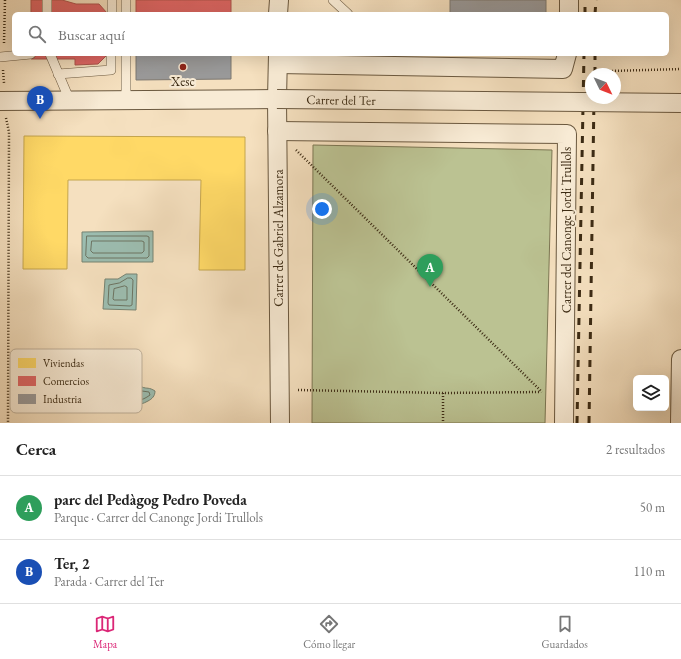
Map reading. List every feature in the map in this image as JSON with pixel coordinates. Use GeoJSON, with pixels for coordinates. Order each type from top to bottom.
{"type":"FeatureCollection","features":[{"type":"Feature","properties":{"kind":"street"},"geometry":{"type":"LineString","coordinates":[[278,0],[278,12]]}},
{"type":"Feature","properties":{"kind":"street"},"geometry":{"type":"LineString","coordinates":[[569,0],[569,12]]}},
{"type":"Feature","properties":{"kind":"street"},"geometry":{"type":"LineString","coordinates":[[278,59],[565,62]]}},
{"type":"Feature","properties":{"kind":"street","name":"Carrer de Gabriel Alzamora"},"geometry":{"type":"LineString","coordinates":[[278,59],[277,131],[280,423]]}},
{"type":"Feature","properties":{"kind":"street","name":"Carrer del Ter"},"geometry":{"type":"LineString","coordinates":[[3,102],[277,99],[681,103]]}},
{"type":"Feature","properties":{"kind":"street","name":"Carrer del Canonge Jordi Trullols"},"geometry":{"type":"LineString","coordinates":[[277,131],[566,134],[564,423]]}},
{"type":"Feature","properties":{"kind":"street"},"geometry":{"type":"LineString","coordinates":[[680,423],[681,359]]}},
{"type":"Feature","properties":{"kind":"lane"},"geometry":{"type":"LineString","coordinates":[[47,0],[47,12]]}},
{"type":"Feature","properties":{"kind":"lane"},"geometry":{"type":"LineString","coordinates":[[112,0],[112,12]]}},
{"type":"Feature","properties":{"kind":"lane"},"geometry":{"type":"LineString","coordinates":[[126,0],[126,12]]}},
{"type":"Feature","properties":{"kind":"lane"},"geometry":{"type":"LineString","coordinates":[[333,0],[346,12]]}},
{"type":"Feature","properties":{"kind":"lane"},"geometry":{"type":"LineString","coordinates":[[2,57],[12,56]]}},
{"type":"Feature","properties":{"kind":"lane"},"geometry":{"type":"LineString","coordinates":[[51,56],[70,101]]}},
{"type":"Feature","properties":{"kind":"lane"},"geometry":{"type":"LineString","coordinates":[[58,74],[111,70],[111,56]]}},
{"type":"Feature","properties":{"kind":"lane"},"geometry":{"type":"LineString","coordinates":[[126,56],[126,100]]}},
{"type":"Feature","properties":{"kind":"path"},"geometry":{"type":"LineString","coordinates":[[5,0],[2,57],[4,81],[3,102],[9,132],[8,423]]}},
{"type":"Feature","properties":{"kind":"path"},"geometry":{"type":"LineString","coordinates":[[621,71],[681,69]]}},
{"type":"Feature","properties":{"kind":"path"},"geometry":{"type":"LineString","coordinates":[[277,131],[542,392]]}},
{"type":"Feature","properties":{"kind":"path"},"geometry":{"type":"LineString","coordinates":[[279,389],[443,392],[565,392]]}},
{"type":"Feature","properties":{"kind":"path"},"geometry":{"type":"LineString","coordinates":[[443,392],[443,423]]}},
{"type":"Feature","properties":{"kind":"green space"},"geometry":{"type":"Polygon","coordinates":[[[313,145],[552,150],[545,423],[312,423],[313,145]]]}},
{"type":"Feature","properties":{"kind":"water"},"geometry":{"type":"Polygon","coordinates":[[[153,231],[153,262],[82,262],[82,232],[153,231]]]}},
{"type":"Feature","properties":{"kind":"water"},"geometry":{"type":"Polygon","coordinates":[[[126,274],[137,274],[136,310],[103,309],[105,279],[118,279],[126,274]]]}},
{"type":"Feature","properties":{"kind":"water"},"geometry":{"type":"Polygon","coordinates":[[[142,387],[155,391],[153,397],[142,403],[142,387]]]}},
{"type":"Feature","properties":{"kind":"building: Viviendas"},"geometry":{"type":"Polygon","coordinates":[[[24,136],[245,137],[245,270],[199,270],[201,180],[68,180],[67,269],[23,269],[24,136]]]}},
{"type":"Feature","properties":{"kind":"building: Comercios"},"geometry":{"type":"Polygon","coordinates":[[[31,0],[62,0],[76,4],[99,4],[106,12],[31,12],[31,0]]]}},
{"type":"Feature","properties":{"kind":"building: Comercios"},"geometry":{"type":"Polygon","coordinates":[[[136,0],[231,0],[231,12],[136,12],[136,0]]]}},
{"type":"Feature","properties":{"kind":"building: Comercios"},"geometry":{"type":"Polygon","coordinates":[[[31,56],[106,56],[98,64],[75,65],[75,59],[31,59],[31,56]]]}},
{"type":"Feature","properties":{"kind":"building: Industria"},"geometry":{"type":"Polygon","coordinates":[[[450,0],[546,0],[546,12],[450,12],[450,0]]]}},
{"type":"Feature","properties":{"kind":"building: Industria","name":"Xesc"},"geometry":{"type":"Polygon","coordinates":[[[136,56],[231,56],[231,79],[136,80],[136,56]]]}},
{"type":"Feature","properties":{"kind":"railway"},"geometry":{"type":"LineString","coordinates":[[585,0],[585,12]]}},
{"type":"Feature","properties":{"kind":"railway"},"geometry":{"type":"LineString","coordinates":[[595,12],[596,0]]}},
{"type":"Feature","properties":{"kind":"railway"},"geometry":{"type":"LineString","coordinates":[[577,423],[584,56]]}},
{"type":"Feature","properties":{"kind":"railway"},"geometry":{"type":"LineString","coordinates":[[595,56],[595,68]]}},
{"type":"Feature","properties":{"kind":"railway"},"geometry":{"type":"LineString","coordinates":[[589,423],[594,104]]}},
{"type":"Feature","properties":{"kind":"place","name":"Xesc"},"geometry":{"type":"Point","coordinates":[183,67]}},
{"type":"Feature","properties":{"kind":"place","name":"Ter, 2"},"geometry":{"type":"Point","coordinates":[40,119]}},
{"type":"Feature","properties":{"kind":"place","name":"parc del Pedàgog Pedro Poveda"},"geometry":{"type":"Point","coordinates":[430,287]}}]}
